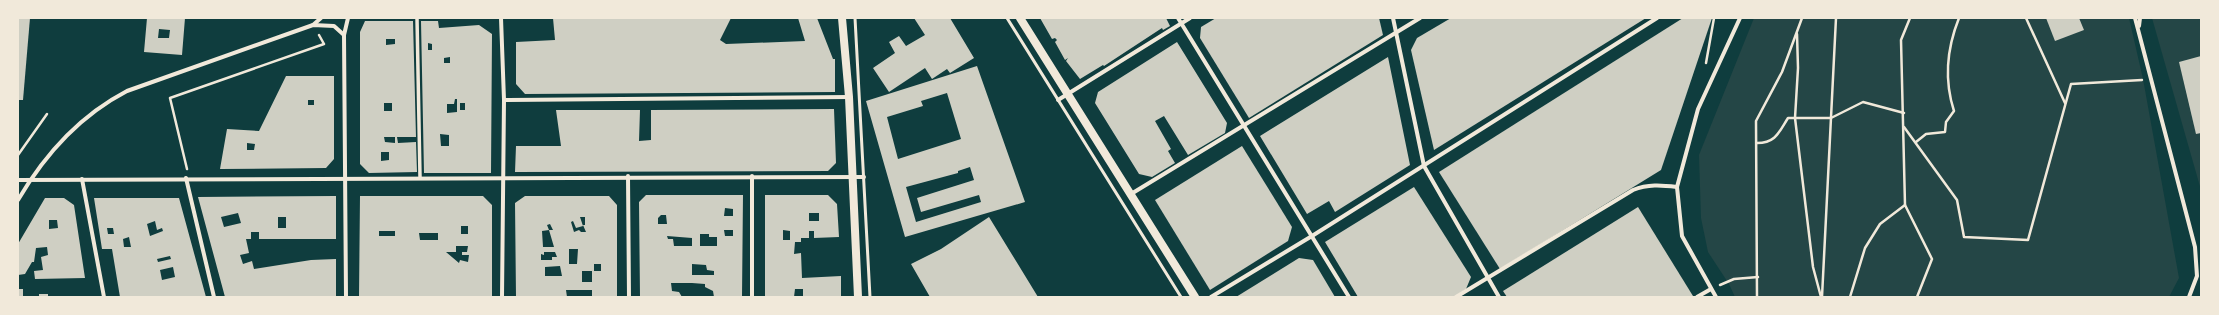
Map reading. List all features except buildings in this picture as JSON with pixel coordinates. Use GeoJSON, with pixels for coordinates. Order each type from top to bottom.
{"type":"FeatureCollection","features":[{"type":"Feature","properties":{"kind":"main road"},"geometry":{"type":"LineString","coordinates":[[842,18],[848,97],[858,297]]}},
{"type":"Feature","properties":{"kind":"main road"},"geometry":{"type":"LineString","coordinates":[[1020,18],[1195,297]]}},
{"type":"Feature","properties":{"kind":"street"},"geometry":{"type":"LineString","coordinates":[[18,200],[30,180],[54,147],[78,123],[104,103],[128,91],[313,25],[321,18]]}},
{"type":"Feature","properties":{"kind":"street"},"geometry":{"type":"LineString","coordinates":[[346,297],[344,35],[348,18]]}},
{"type":"Feature","properties":{"kind":"street"},"geometry":{"type":"LineString","coordinates":[[417,18],[420,178]]}},
{"type":"Feature","properties":{"kind":"street"},"geometry":{"type":"LineString","coordinates":[[501,18],[504,100],[502,177],[502,297]]}},
{"type":"Feature","properties":{"kind":"street"},"geometry":{"type":"LineString","coordinates":[[1178,18],[1349,297]]}},
{"type":"Feature","properties":{"kind":"street"},"geometry":{"type":"LineString","coordinates":[[1058,100],[1190,18]]}},
{"type":"Feature","properties":{"kind":"street"},"geometry":{"type":"LineString","coordinates":[[1393,18],[1424,166],[1499,297]]}},
{"type":"Feature","properties":{"kind":"street"},"geometry":{"type":"LineString","coordinates":[[1131,194],[1420,18]]}},
{"type":"Feature","properties":{"kind":"street"},"geometry":{"type":"LineString","coordinates":[[1211,297],[1424,166],[1657,18]]}},
{"type":"Feature","properties":{"kind":"street"},"geometry":{"type":"LineString","coordinates":[[1716,297],[1682,236],[1677,187],[1698,109],[1740,18]]}},
{"type":"Feature","properties":{"kind":"street"},"geometry":{"type":"LineString","coordinates":[[2135,18],[2139,26],[2194,247],[2197,276],[2189,297]]}},
{"type":"Feature","properties":{"kind":"street"},"geometry":{"type":"LineString","coordinates":[[2139,26],[2140,18]]}},
{"type":"Feature","properties":{"kind":"street"},"geometry":{"type":"LineString","coordinates":[[313,25],[334,26],[344,35]]}},
{"type":"Feature","properties":{"kind":"street"},"geometry":{"type":"LineString","coordinates":[[504,100],[848,97]]}},
{"type":"Feature","properties":{"kind":"street"},"geometry":{"type":"LineString","coordinates":[[18,180],[628,176],[864,177]]}},
{"type":"Feature","properties":{"kind":"street"},"geometry":{"type":"LineString","coordinates":[[628,176],[629,297]]}},
{"type":"Feature","properties":{"kind":"street"},"geometry":{"type":"LineString","coordinates":[[752,176],[752,297]]}},
{"type":"Feature","properties":{"kind":"street"},"geometry":{"type":"LineString","coordinates":[[186,178],[214,297]]}},
{"type":"Feature","properties":{"kind":"street"},"geometry":{"type":"LineString","coordinates":[[82,179],[104,297]]}},
{"type":"Feature","properties":{"kind":"street"},"geometry":{"type":"LineString","coordinates":[[1456,297],[1633,190],[1658,184],[1677,187]]}},
{"type":"Feature","properties":{"kind":"street"},"geometry":{"type":"LineString","coordinates":[[1697,297],[1711,289]]}},
{"type":"Feature","properties":{"kind":"lane"},"geometry":{"type":"LineString","coordinates":[[855,18],[870,297]]}},
{"type":"Feature","properties":{"kind":"lane"},"geometry":{"type":"LineString","coordinates":[[1007,18],[1181,297]]}},
{"type":"Feature","properties":{"kind":"path"},"geometry":{"type":"LineString","coordinates":[[1758,297],[1756,121],[1782,72],[1802,18]]}},
{"type":"Feature","properties":{"kind":"path"},"geometry":{"type":"LineString","coordinates":[[1822,297],[1836,18]]}},
{"type":"Feature","properties":{"kind":"path"},"geometry":{"type":"LineString","coordinates":[[1910,18],[1902,40],[1905,205],[1932,259],[1916,297]]}},
{"type":"Feature","properties":{"kind":"path"},"geometry":{"type":"LineString","coordinates":[[1916,142],[1926,134],[1945,132],[1946,122],[1954,111],[1949,94],[1947,72],[1952,35],[1959,18]]}},
{"type":"Feature","properties":{"kind":"path"},"geometry":{"type":"LineString","coordinates":[[2026,18],[2065,104]]}},
{"type":"Feature","properties":{"kind":"path"},"geometry":{"type":"LineString","coordinates":[[200,178],[200,170],[188,171],[170,98],[324,44],[313,25]]}},
{"type":"Feature","properties":{"kind":"path"},"geometry":{"type":"LineString","coordinates":[[1796,32],[1798,68],[1795,118],[1813,267],[1822,297]]}},
{"type":"Feature","properties":{"kind":"path"},"geometry":{"type":"LineString","coordinates":[[1904,127],[1957,200],[1964,238],[2028,240],[2071,84],[2143,79],[2151,76]]}},
{"type":"Feature","properties":{"kind":"path"},"geometry":{"type":"LineString","coordinates":[[1757,143],[1767,143],[1776,136],[1788,118],[1831,118],[1863,102],[1904,112]]}},
{"type":"Feature","properties":{"kind":"path"},"geometry":{"type":"LineString","coordinates":[[18,155],[47,114]]}},
{"type":"Feature","properties":{"kind":"path"},"geometry":{"type":"LineString","coordinates":[[1850,297],[1865,248],[1880,224],[1905,205]]}},
{"type":"Feature","properties":{"kind":"path"},"geometry":{"type":"LineString","coordinates":[[1711,289],[1734,279],[1758,277]]}},
{"type":"Feature","properties":{"kind":"shaded area"},"geometry":{"type":"Polygon","coordinates":[[[1754,18],[2129,18],[2143,79],[2179,278],[2169,297],[1735,297],[1729,284],[1708,252],[1701,218],[1699,155],[1754,18]]]}},
{"type":"Feature","properties":{"kind":"shaded area"},"geometry":{"type":"Polygon","coordinates":[[[2152,18],[2201,18],[2201,190],[2152,18]]]}}]}
